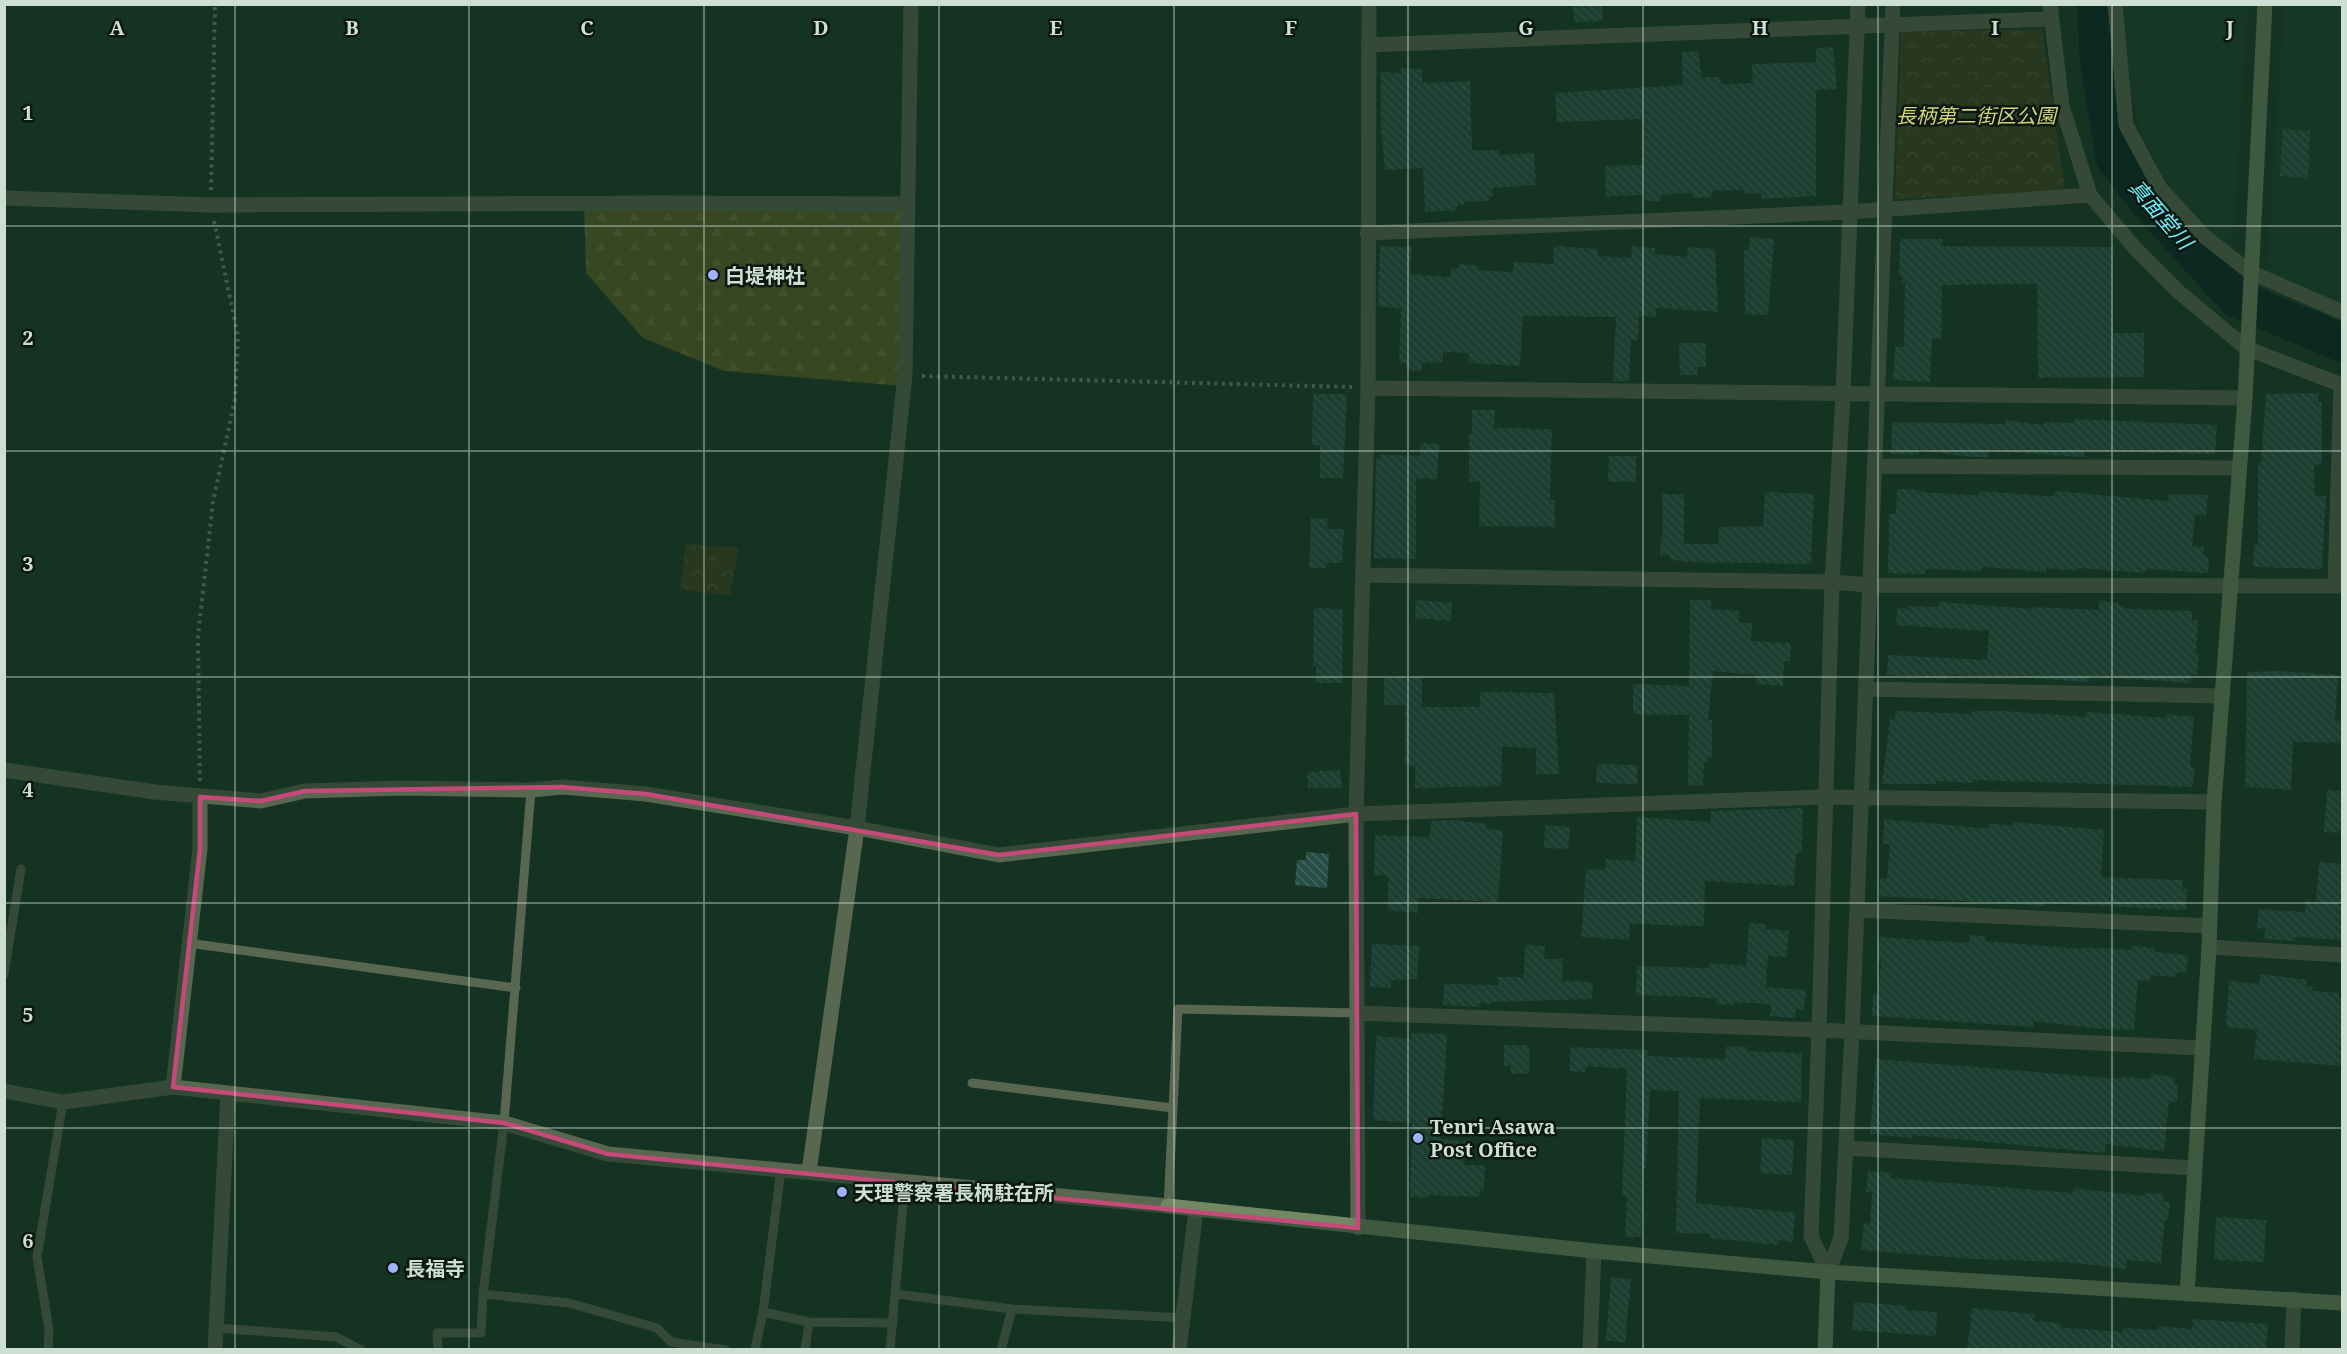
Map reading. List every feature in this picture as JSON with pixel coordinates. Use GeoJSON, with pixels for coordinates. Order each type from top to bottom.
{"type":"FeatureCollection","features":[{"type":"Feature","properties":{"kind":"street"},"geometry":{"type":"LineString","coordinates":[[809,1172],[856,828],[905,375],[911,4]]}},
{"type":"Feature","properties":{"kind":"street"},"geometry":{"type":"LineString","coordinates":[[1358,1228],[1356,814],[1368,388],[1369,4]]}},
{"type":"Feature","properties":{"kind":"street"},"geometry":{"type":"LineString","coordinates":[[1828,1272],[1811,1236],[1832,582],[1843,395],[1848,212],[1858,4]]}},
{"type":"Feature","properties":{"kind":"street"},"geometry":{"type":"LineString","coordinates":[[1824,1350],[1828,1272],[1841,1238],[1852,1032],[1893,4]]}},
{"type":"Feature","properties":{"kind":"street"},"geometry":{"type":"LineString","coordinates":[[2115,4],[2126,125],[2160,188],[2204,236],[2250,276],[2343,312]]}},
{"type":"Feature","properties":{"kind":"street"},"geometry":{"type":"LineString","coordinates":[[2187,1294],[2209,947],[2214,801],[2245,398],[2246,340],[2265,4]]}},
{"type":"Feature","properties":{"kind":"street"},"geometry":{"type":"LineString","coordinates":[[1363,574],[1832,582],[1869,585],[2339,586],[2342,385],[2246,340],[2180,293],[2134,247],[2090,195],[2062,105],[2050,12],[1892,23],[1368,45]]}},
{"type":"Feature","properties":{"kind":"street"},"geometry":{"type":"LineString","coordinates":[[1367,233],[1848,212],[2090,195]]}},
{"type":"Feature","properties":{"kind":"street"},"geometry":{"type":"LineString","coordinates":[[4,198],[211,205],[663,202],[906,204]]}},
{"type":"Feature","properties":{"kind":"street"},"geometry":{"type":"LineString","coordinates":[[1368,388],[1876,396],[2245,398]]}},
{"type":"Feature","properties":{"kind":"street"},"geometry":{"type":"LineString","coordinates":[[1874,466],[2239,468]]}},
{"type":"Feature","properties":{"kind":"street"},"geometry":{"type":"LineString","coordinates":[[1865,689],[2222,696]]}},
{"type":"Feature","properties":{"kind":"street"},"geometry":{"type":"LineString","coordinates":[[4,770],[200,797],[261,801],[305,791],[401,788],[531,790],[562,787],[646,794],[856,828],[999,855],[1356,814],[1824,797],[2214,801]]}},
{"type":"Feature","properties":{"kind":"street"},"geometry":{"type":"LineString","coordinates":[[173,1087],[200,849],[200,797]]}},
{"type":"Feature","properties":{"kind":"street"},"geometry":{"type":"LineString","coordinates":[[1857,910],[2209,926]]}},
{"type":"Feature","properties":{"kind":"street"},"geometry":{"type":"LineString","coordinates":[[2209,947],[2343,956]]}},
{"type":"Feature","properties":{"kind":"street"},"geometry":{"type":"LineString","coordinates":[[1356,1013],[1819,1030],[2202,1048]]}},
{"type":"Feature","properties":{"kind":"street"},"geometry":{"type":"LineString","coordinates":[[4,1091],[63,1102],[173,1087],[504,1123],[608,1154],[1168,1206],[1358,1228],[1828,1272],[2343,1303]]}},
{"type":"Feature","properties":{"kind":"street"},"geometry":{"type":"LineString","coordinates":[[215,1350],[218,1328],[228,1094]]}},
{"type":"Feature","properties":{"kind":"street"},"geometry":{"type":"LineString","coordinates":[[1846,1148],[2194,1168]]}},
{"type":"Feature","properties":{"kind":"street"},"geometry":{"type":"LineString","coordinates":[[1179,1350],[1196,1210]]}},
{"type":"Feature","properties":{"kind":"street"},"geometry":{"type":"LineString","coordinates":[[1590,1350],[1594,1251]]}},
{"type":"Feature","properties":{"kind":"street"},"geometry":{"type":"LineString","coordinates":[[2292,1350],[2294,1299]]}},
{"type":"Feature","properties":{"kind":"lane"},"geometry":{"type":"LineString","coordinates":[[438,1350],[437,1333],[481,1333],[483,1294],[504,1123],[531,790]]}},
{"type":"Feature","properties":{"kind":"lane"},"geometry":{"type":"LineString","coordinates":[[4,974],[21,869]]}},
{"type":"Feature","properties":{"kind":"lane"},"geometry":{"type":"LineString","coordinates":[[188,943],[516,988]]}},
{"type":"Feature","properties":{"kind":"lane"},"geometry":{"type":"LineString","coordinates":[[1168,1206],[1178,1009],[1356,1013]]}},
{"type":"Feature","properties":{"kind":"lane"},"geometry":{"type":"LineString","coordinates":[[972,1083],[1173,1108]]}},
{"type":"Feature","properties":{"kind":"lane"},"geometry":{"type":"LineString","coordinates":[[48,1350],[49,1330],[37,1257],[63,1102]]}},
{"type":"Feature","properties":{"kind":"lane"},"geometry":{"type":"LineString","coordinates":[[755,1350],[763,1312],[781,1169]]}},
{"type":"Feature","properties":{"kind":"lane"},"geometry":{"type":"LineString","coordinates":[[890,1350],[905,1183]]}},
{"type":"Feature","properties":{"kind":"lane"},"geometry":{"type":"LineString","coordinates":[[483,1294],[569,1303],[626,1317],[657,1328],[671,1346],[726,1350]]}},
{"type":"Feature","properties":{"kind":"lane"},"geometry":{"type":"LineString","coordinates":[[896,1294],[1012,1309],[1184,1318]]}},
{"type":"Feature","properties":{"kind":"lane"},"geometry":{"type":"LineString","coordinates":[[1001,1350],[1012,1309]]}},
{"type":"Feature","properties":{"kind":"lane"},"geometry":{"type":"LineString","coordinates":[[763,1312],[809,1322],[893,1323]]}},
{"type":"Feature","properties":{"kind":"lane"},"geometry":{"type":"LineString","coordinates":[[805,1350],[809,1322]]}},
{"type":"Feature","properties":{"kind":"lane"},"geometry":{"type":"LineString","coordinates":[[218,1328],[336,1337],[361,1350]]}},
{"type":"Feature","properties":{"kind":"path"},"geometry":{"type":"LineString","coordinates":[[200,797],[198,636],[213,502],[235,399],[238,336],[211,205],[215,4]]}},
{"type":"Feature","properties":{"kind":"path"},"geometry":{"type":"LineString","coordinates":[[905,375],[1368,388]]}},
{"type":"Feature","properties":{"kind":"highlighted area"},"geometry":{"type":"Polygon","coordinates":[[[562,787],[646,794],[999,855],[1356,814],[1358,1228],[608,1154],[504,1123],[173,1087],[200,849],[200,797],[261,801],[305,791],[562,787]]]}},
{"type":"Feature","properties":{"kind":"shaded area"},"geometry":{"type":"Polygon","coordinates":[[[2123,5],[2248,5],[2232,251],[2178,202],[2140,134],[2125,60],[2123,5]]]}},
{"type":"Feature","properties":{"kind":"shaded area"},"geometry":{"type":"Polygon","coordinates":[[[2284,5],[2342,5],[2342,305],[2275,278],[2267,271],[2284,5]]]}},
{"type":"Feature","properties":{"kind":"green space","name":"長柄第二街区公園"},"geometry":{"type":"Polygon","coordinates":[[[2042,29],[2065,191],[1895,199],[1901,32],[2042,29]]]}},
{"type":"Feature","properties":{"kind":"green space"},"geometry":{"type":"Polygon","coordinates":[[[584,203],[906,204],[904,386],[724,371],[643,338],[586,273],[584,203]]]}},
{"type":"Feature","properties":{"kind":"green space"},"geometry":{"type":"Polygon","coordinates":[[[686,544],[739,548],[730,595],[680,590],[686,544]]]}},
{"type":"Feature","properties":{"kind":"building"},"geometry":{"type":"Polygon","coordinates":[[[1573,4],[1602,4],[1603,21],[1574,22],[1573,4]]]}},
{"type":"Feature","properties":{"kind":"building"},"geometry":{"type":"Polygon","coordinates":[[[1833,47],[1837,89],[1816,90],[1816,196],[1761,199],[1761,193],[1744,194],[1744,190],[1712,191],[1712,197],[1693,198],[1692,193],[1661,195],[1661,201],[1645,201],[1645,195],[1606,196],[1605,166],[1643,165],[1642,119],[1557,122],[1555,93],[1683,85],[1682,52],[1698,51],[1702,77],[1720,77],[1721,84],[1753,83],[1752,64],[1816,62],[1816,48],[1833,47]]]}},
{"type":"Feature","properties":{"kind":"building"},"geometry":{"type":"Polygon","coordinates":[[[1401,68],[1422,69],[1422,83],[1470,81],[1472,150],[1499,150],[1499,155],[1534,153],[1536,185],[1493,188],[1493,196],[1489,196],[1489,201],[1464,202],[1464,205],[1457,205],[1457,210],[1425,212],[1423,168],[1385,170],[1381,129],[1381,72],[1401,73],[1401,68]]]}},
{"type":"Feature","properties":{"kind":"building"},"geometry":{"type":"Polygon","coordinates":[[[2283,129],[2310,131],[2308,178],[2280,176],[2283,129]]]}},
{"type":"Feature","properties":{"kind":"building"},"geometry":{"type":"Polygon","coordinates":[[[1750,237],[1774,239],[1768,315],[1745,314],[1744,250],[1749,250],[1750,237]]]}},
{"type":"Feature","properties":{"kind":"building"},"geometry":{"type":"Polygon","coordinates":[[[1900,239],[1942,239],[1942,246],[2112,247],[2113,333],[2144,333],[2144,377],[2038,378],[2037,284],[1942,285],[1941,339],[1932,339],[1930,382],[1893,380],[1895,347],[1904,347],[1905,283],[1901,283],[1902,276],[1899,276],[1900,239]]]}},
{"type":"Feature","properties":{"kind":"building"},"geometry":{"type":"Polygon","coordinates":[[[1380,246],[1412,247],[1410,274],[1450,277],[1451,268],[1458,269],[1459,264],[1479,266],[1478,270],[1513,272],[1514,262],[1553,264],[1554,246],[1598,249],[1598,256],[1631,258],[1632,246],[1655,248],[1655,254],[1687,257],[1688,247],[1715,249],[1718,312],[1656,308],[1656,317],[1639,316],[1638,340],[1631,340],[1629,381],[1613,381],[1616,317],[1523,316],[1520,366],[1469,363],[1469,353],[1443,352],[1443,362],[1422,363],[1422,371],[1406,370],[1406,363],[1399,363],[1401,309],[1378,306],[1380,246]]]}},
{"type":"Feature","properties":{"kind":"building"},"geometry":{"type":"Polygon","coordinates":[[[1679,343],[1706,343],[1706,367],[1698,367],[1698,375],[1680,375],[1679,343]]]}},
{"type":"Feature","properties":{"kind":"building"},"geometry":{"type":"Polygon","coordinates":[[[2319,393],[2318,402],[2322,402],[2322,464],[2314,465],[2315,496],[2326,496],[2322,569],[2253,567],[2254,545],[2258,545],[2258,462],[2261,462],[2266,394],[2319,393]]]}},
{"type":"Feature","properties":{"kind":"building"},"geometry":{"type":"Polygon","coordinates":[[[1313,394],[1347,394],[1343,478],[1320,478],[1320,445],[1312,445],[1313,394]]]}},
{"type":"Feature","properties":{"kind":"building"},"geometry":{"type":"Polygon","coordinates":[[[1472,410],[1495,410],[1494,428],[1552,429],[1550,500],[1555,500],[1555,527],[1479,526],[1480,481],[1469,482],[1469,434],[1472,434],[1472,410]]]}},
{"type":"Feature","properties":{"kind":"building"},"geometry":{"type":"Polygon","coordinates":[[[2075,419],[2217,425],[2215,454],[2085,451],[2084,457],[1989,451],[1989,457],[1972,457],[1919,450],[1919,455],[1891,454],[1892,422],[2006,424],[2006,420],[2044,425],[2044,422],[2074,423],[2075,419]]]}},
{"type":"Feature","properties":{"kind":"building"},"geometry":{"type":"Polygon","coordinates":[[[1420,443],[1439,444],[1437,479],[1416,478],[1416,559],[1374,558],[1376,459],[1380,459],[1380,455],[1420,456],[1420,443]]]}},
{"type":"Feature","properties":{"kind":"building"},"geometry":{"type":"Polygon","coordinates":[[[1609,456],[1636,456],[1636,482],[1608,482],[1609,456]]]}},
{"type":"Feature","properties":{"kind":"building"},"geometry":{"type":"Polygon","coordinates":[[[1897,489],[1971,495],[1979,495],[1980,491],[2044,496],[2054,496],[2055,491],[2168,501],[2169,494],[2208,495],[2206,515],[2195,515],[2192,546],[2204,547],[2204,556],[2209,557],[2208,573],[2146,569],[2145,573],[2078,568],[2078,571],[2046,568],[2046,572],[1983,567],[1980,571],[1925,569],[1925,574],[1888,573],[1889,514],[1896,514],[1897,489]]]}},
{"type":"Feature","properties":{"kind":"building"},"geometry":{"type":"Polygon","coordinates":[[[1765,492],[1814,494],[1811,564],[1684,562],[1670,559],[1670,555],[1660,555],[1661,538],[1663,538],[1662,494],[1684,494],[1684,544],[1719,544],[1719,527],[1763,526],[1765,492]]]}},
{"type":"Feature","properties":{"kind":"building"},"geometry":{"type":"Polygon","coordinates":[[[1311,518],[1328,518],[1327,529],[1344,529],[1342,563],[1327,563],[1327,568],[1309,568],[1311,518]]]}},
{"type":"Feature","properties":{"kind":"building"},"geometry":{"type":"Polygon","coordinates":[[[1416,600],[1452,603],[1451,621],[1415,618],[1416,600]]]}},
{"type":"Feature","properties":{"kind":"building"},"geometry":{"type":"Polygon","coordinates":[[[1690,600],[1711,600],[1711,609],[1739,611],[1739,623],[1752,623],[1751,641],[1791,643],[1790,661],[1784,661],[1783,686],[1756,684],[1756,675],[1713,671],[1708,720],[1712,720],[1712,757],[1708,757],[1708,762],[1704,762],[1703,786],[1688,785],[1689,715],[1633,714],[1633,684],[1689,686],[1690,600]]]}},
{"type":"Feature","properties":{"kind":"building"},"geometry":{"type":"Polygon","coordinates":[[[2099,601],[2119,603],[2119,606],[2129,609],[2192,611],[2192,620],[2198,620],[2197,675],[2192,674],[2190,683],[2089,676],[2088,682],[2019,677],[1947,675],[1947,679],[1887,675],[1888,655],[1987,660],[1989,631],[1896,625],[1897,608],[1939,607],[1939,602],[2033,609],[2033,607],[2099,610],[2099,601]]]}},
{"type":"Feature","properties":{"kind":"building"},"geometry":{"type":"Polygon","coordinates":[[[1314,608],[1343,609],[1342,683],[1316,683],[1316,666],[1313,666],[1314,608]]]}},
{"type":"Feature","properties":{"kind":"building"},"geometry":{"type":"Polygon","coordinates":[[[2278,671],[2338,675],[2335,719],[2343,722],[2343,743],[2293,742],[2291,790],[2245,787],[2247,672],[2278,671]]]}},
{"type":"Feature","properties":{"kind":"building"},"geometry":{"type":"Polygon","coordinates":[[[1384,678],[1422,678],[1422,707],[1480,707],[1480,692],[1554,693],[1559,774],[1536,774],[1536,748],[1502,747],[1501,786],[1415,788],[1415,766],[1405,766],[1405,705],[1384,705],[1384,678]]]}},
{"type":"Feature","properties":{"kind":"building"},"geometry":{"type":"Polygon","coordinates":[[[1896,711],[1972,714],[1972,711],[2005,711],[2086,717],[2087,712],[2166,718],[2166,714],[2194,717],[2190,767],[2195,767],[2193,787],[1974,780],[1974,783],[1936,781],[1935,784],[1882,784],[1890,719],[1895,720],[1896,711]]]}},
{"type":"Feature","properties":{"kind":"building"},"geometry":{"type":"Polygon","coordinates":[[[1597,764],[1637,765],[1637,784],[1596,783],[1597,764]]]}},
{"type":"Feature","properties":{"kind":"building"},"geometry":{"type":"Polygon","coordinates":[[[1340,770],[1342,788],[1308,788],[1307,772],[1340,770]]]}},
{"type":"Feature","properties":{"kind":"building"},"geometry":{"type":"Polygon","coordinates":[[[2327,790],[2343,791],[2343,833],[2324,832],[2327,790]]]}},
{"type":"Feature","properties":{"kind":"building"},"geometry":{"type":"Polygon","coordinates":[[[1803,808],[1802,853],[1796,853],[1794,886],[1705,881],[1704,926],[1630,924],[1629,940],[1581,937],[1586,869],[1605,870],[1606,859],[1635,861],[1637,817],[1710,822],[1711,811],[1803,808]]]}},
{"type":"Feature","properties":{"kind":"building"},"geometry":{"type":"Polygon","coordinates":[[[1884,819],[1980,828],[1989,828],[1989,824],[2013,825],[2013,822],[2104,830],[2101,877],[2183,880],[2182,889],[2187,889],[2186,910],[2045,903],[2045,906],[1879,896],[1880,878],[1887,879],[1890,844],[1883,844],[1884,819]]]}},
{"type":"Feature","properties":{"kind":"building"},"geometry":{"type":"Polygon","coordinates":[[[1454,820],[1487,824],[1486,829],[1503,830],[1498,902],[1418,898],[1418,913],[1388,910],[1388,876],[1374,875],[1375,835],[1430,837],[1431,821],[1454,820]]]}},
{"type":"Feature","properties":{"kind":"building"},"geometry":{"type":"Polygon","coordinates":[[[1545,825],[1570,827],[1568,849],[1544,848],[1545,825]]]}},
{"type":"Feature","properties":{"kind":"building"},"geometry":{"type":"Polygon","coordinates":[[[1306,852],[1329,854],[1327,888],[1295,885],[1297,860],[1306,860],[1306,852]]]}},
{"type":"Feature","properties":{"kind":"building"},"geometry":{"type":"Polygon","coordinates":[[[2319,862],[2343,864],[2343,940],[2295,937],[2295,941],[2264,939],[2265,929],[2257,928],[2259,909],[2305,912],[2306,901],[2316,902],[2319,862]]]}},
{"type":"Feature","properties":{"kind":"building"},"geometry":{"type":"Polygon","coordinates":[[[1749,923],[1766,924],[1765,929],[1789,931],[1786,957],[1768,956],[1766,987],[1806,990],[1804,1010],[1796,1009],[1795,1018],[1770,1016],[1771,1004],[1733,1002],[1733,1005],[1716,1004],[1716,999],[1636,995],[1637,966],[1709,968],[1710,963],[1746,966],[1749,923]]]}},
{"type":"Feature","properties":{"kind":"building"},"geometry":{"type":"Polygon","coordinates":[[[1970,935],[1985,936],[1985,941],[2082,949],[2082,947],[2132,950],[2132,946],[2155,948],[2155,952],[2188,955],[2186,973],[2177,972],[2176,977],[2150,975],[2150,981],[2138,980],[2134,1030],[2100,1029],[2033,1021],[2033,1027],[1872,1016],[1873,995],[1878,995],[1881,961],[1877,961],[1879,937],[1969,943],[1970,935]]]}},
{"type":"Feature","properties":{"kind":"building"},"geometry":{"type":"Polygon","coordinates":[[[1372,944],[1419,946],[1417,979],[1391,980],[1391,988],[1370,987],[1372,944]]]}},
{"type":"Feature","properties":{"kind":"building"},"geometry":{"type":"Polygon","coordinates":[[[1525,945],[1545,946],[1544,959],[1563,959],[1562,981],[1593,982],[1592,999],[1492,1002],[1491,1004],[1480,1003],[1479,1007],[1443,1005],[1444,984],[1498,985],[1497,977],[1524,977],[1525,945]]]}},
{"type":"Feature","properties":{"kind":"building"},"geometry":{"type":"Polygon","coordinates":[[[2260,974],[2307,980],[2306,986],[2313,987],[2312,991],[2339,993],[2339,999],[2343,999],[2343,1066],[2254,1059],[2257,1030],[2226,1027],[2229,981],[2259,984],[2260,974]]]}},
{"type":"Feature","properties":{"kind":"building"},"geometry":{"type":"Polygon","coordinates":[[[1411,1033],[1447,1034],[1441,1139],[1466,1141],[1464,1165],[1485,1165],[1484,1191],[1480,1191],[1479,1197],[1428,1195],[1428,1198],[1410,1197],[1412,1123],[1373,1120],[1376,1036],[1411,1039],[1411,1033]]]}},
{"type":"Feature","properties":{"kind":"building"},"geometry":{"type":"Polygon","coordinates":[[[1504,1045],[1529,1045],[1529,1074],[1511,1074],[1510,1066],[1504,1066],[1504,1045]]]}},
{"type":"Feature","properties":{"kind":"building"},"geometry":{"type":"Polygon","coordinates":[[[1726,1046],[1748,1047],[1747,1051],[1802,1053],[1801,1102],[1700,1098],[1696,1203],[1795,1213],[1793,1242],[1779,1240],[1778,1245],[1709,1238],[1710,1234],[1676,1233],[1679,1091],[1650,1090],[1646,1168],[1643,1168],[1641,1237],[1625,1237],[1627,1196],[1622,1196],[1627,1069],[1586,1066],[1585,1072],[1569,1071],[1571,1047],[1648,1050],[1647,1056],[1725,1059],[1726,1046]]]}},
{"type":"Feature","properties":{"kind":"building"},"geometry":{"type":"Polygon","coordinates":[[[1876,1059],[2122,1079],[2122,1077],[2151,1079],[2151,1074],[2175,1077],[2174,1084],[2178,1085],[2177,1102],[2169,1101],[2164,1151],[2106,1144],[2105,1153],[1913,1135],[1912,1138],[1870,1134],[1876,1059]]]}},
{"type":"Feature","properties":{"kind":"building"},"geometry":{"type":"Polygon","coordinates":[[[1762,1138],[1794,1140],[1792,1175],[1760,1173],[1762,1138]]]}},
{"type":"Feature","properties":{"kind":"building"},"geometry":{"type":"Polygon","coordinates":[[[1868,1171],[1891,1173],[1891,1178],[2073,1193],[2074,1188],[2145,1196],[2145,1193],[2164,1194],[2163,1201],[2170,1202],[2168,1220],[2165,1220],[2161,1263],[2127,1260],[2126,1269],[2067,1262],[1973,1259],[1861,1250],[1864,1223],[1870,1224],[1872,1192],[1866,1192],[1868,1171]]]}},
{"type":"Feature","properties":{"kind":"building"},"geometry":{"type":"Polygon","coordinates":[[[2216,1217],[2266,1220],[2264,1262],[2214,1260],[2216,1217]]]}},
{"type":"Feature","properties":{"kind":"building"},"geometry":{"type":"Polygon","coordinates":[[[1611,1277],[1631,1279],[1625,1343],[1606,1340],[1611,1277]]]}},
{"type":"Feature","properties":{"kind":"building"},"geometry":{"type":"Polygon","coordinates":[[[1854,1302],[1906,1306],[1906,1310],[1937,1312],[1936,1336],[1852,1330],[1854,1302]]]}},
{"type":"Feature","properties":{"kind":"building"},"geometry":{"type":"Polygon","coordinates":[[[1972,1308],[2035,1314],[2034,1321],[2060,1323],[2060,1327],[2123,1332],[2123,1328],[2158,1330],[2158,1326],[2192,1329],[2193,1319],[2268,1324],[2266,1350],[1967,1350],[1972,1308]]]}},
{"type":"Feature","properties":{"kind":"waterway","name":"真面堂川"},"geometry":{"type":"LineString","coordinates":[[2096,4],[2099,63],[2115,159],[2152,206],[2237,299],[2342,343]]}},
{"type":"Feature","properties":{"kind":"place","name":"白堤神社"},"geometry":{"type":"Point","coordinates":[713,275]}},
{"type":"Feature","properties":{"kind":"place","name":"Tenri Asawa Post Office"},"geometry":{"type":"Point","coordinates":[1418,1138]}},
{"type":"Feature","properties":{"kind":"place","name":"天理警察署長柄駐在所"},"geometry":{"type":"Point","coordinates":[842,1192]}},
{"type":"Feature","properties":{"kind":"place","name":"長福寺"},"geometry":{"type":"Point","coordinates":[393,1268]}}]}
